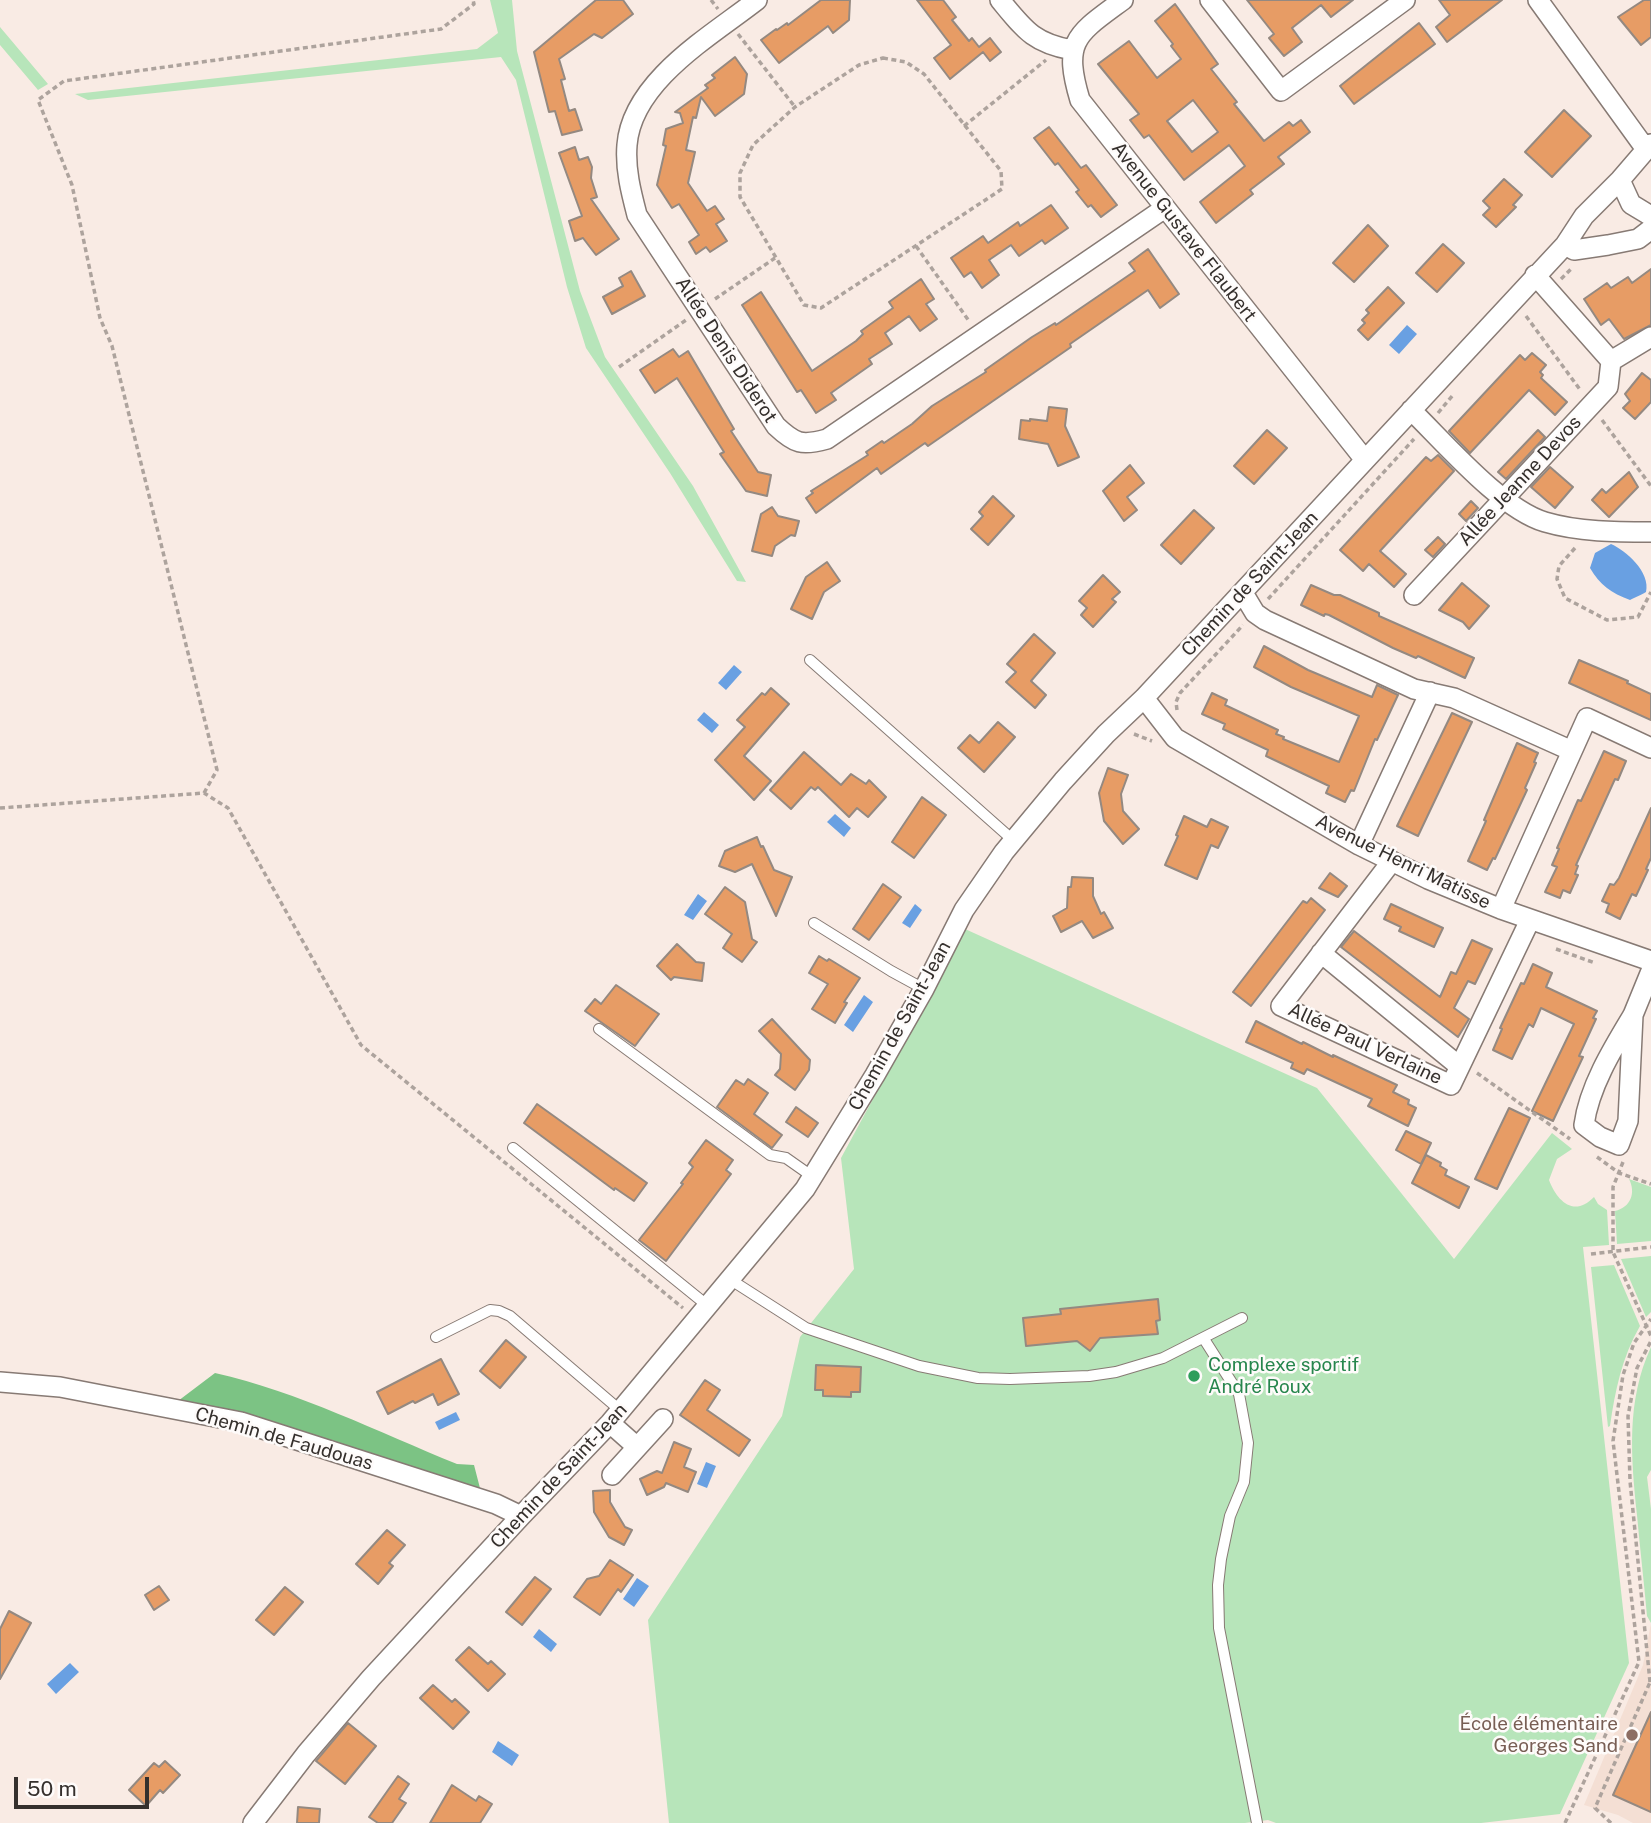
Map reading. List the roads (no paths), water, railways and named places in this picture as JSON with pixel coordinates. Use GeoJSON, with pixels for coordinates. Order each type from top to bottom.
{"type":"FeatureCollection","features":[{"type":"Feature","properties":{"kind":"street","name":"Allée Denis Diderot"},"geometry":{"type":"LineString","coordinates":[[757,0],[657,81],[638,108],[627,143],[627,178],[637,215],[776,426],[791,440],[809,444],[827,439],[1165,208]]}},
{"type":"Feature","properties":{"kind":"street"},"geometry":{"type":"LineString","coordinates":[[1000,0],[1027,33],[1064,48],[1123,0]]}},
{"type":"Feature","properties":{"kind":"street"},"geometry":{"type":"LineString","coordinates":[[1210,0],[1281,91],[1405,0]]}},
{"type":"Feature","properties":{"kind":"street"},"geometry":{"type":"LineString","coordinates":[[1538,0],[1648,146]]}},
{"type":"Feature","properties":{"kind":"street","name":"Avenue Gustave Flaubert"},"geometry":{"type":"LineString","coordinates":[[1064,48],[1080,100],[1365,460]]}},
{"type":"Feature","properties":{"kind":"street","name":"Chemin de Saint-Jean"},"geometry":{"type":"LineString","coordinates":[[253,1823],[306,1754],[371,1678],[615,1417],[731,1280],[813,1177],[924,989],[964,909],[1014,841],[1080,762],[1144,698],[1564,245],[1584,216],[1620,180],[1648,146]]}},
{"type":"Feature","properties":{"kind":"street"},"geometry":{"type":"LineString","coordinates":[[1620,180],[1631,204],[1651,216]]}},
{"type":"Feature","properties":{"kind":"street"},"geometry":{"type":"LineString","coordinates":[[1564,245],[1574,250],[1608,245],[1638,239],[1651,229]]}},
{"type":"Feature","properties":{"kind":"street"},"geometry":{"type":"LineString","coordinates":[[1535,275],[1611,361],[1651,337]]}},
{"type":"Feature","properties":{"kind":"street","name":"Allée Jeanne Devos"},"geometry":{"type":"LineString","coordinates":[[1413,595],[1608,387],[1611,361]]}},
{"type":"Feature","properties":{"kind":"street"},"geometry":{"type":"LineString","coordinates":[[1410,410],[1503,500],[1544,522],[1590,530],[1651,532]]}},
{"type":"Feature","properties":{"kind":"street"},"geometry":{"type":"LineString","coordinates":[[1242,593],[1255,613],[1414,689],[1454,698],[1572,751]]}},
{"type":"Feature","properties":{"kind":"street"},"geometry":{"type":"LineString","coordinates":[[1359,845],[1430,692]]}},
{"type":"Feature","properties":{"kind":"street","name":"Avenue Henri Matisse"},"geometry":{"type":"LineString","coordinates":[[1144,698],[1170,745],[1359,845],[1501,909],[1651,961]]}},
{"type":"Feature","properties":{"kind":"street"},"geometry":{"type":"LineString","coordinates":[[1501,909],[1587,718],[1651,748]]}},
{"type":"Feature","properties":{"kind":"street","name":"Allée Paul Verlaine"},"geometry":{"type":"LineString","coordinates":[[1392,861],[1281,1006],[1451,1085],[1530,920]]}},
{"type":"Feature","properties":{"kind":"street","name":"Allée Paul Verlaine"},"geometry":{"type":"LineString","coordinates":[[1321,953],[1460,1064]]}},
{"type":"Feature","properties":{"kind":"street"},"geometry":{"type":"LineString","coordinates":[[1633,1015],[1628,1121],[1619,1145],[1600,1137],[1584,1125],[1586,1107],[1615,1045],[1633,1015],[1651,971]]}},
{"type":"Feature","properties":{"kind":"street","name":"Chemin de Faudouas"},"geometry":{"type":"LineString","coordinates":[[0,1382],[60,1387],[241,1422],[496,1504],[520,1516]]}},
{"type":"Feature","properties":{"kind":"street"},"geometry":{"type":"LineString","coordinates":[[615,1417],[637,1447]]}},
{"type":"Feature","properties":{"kind":"street"},"geometry":{"type":"LineString","coordinates":[[612,1475],[663,1419]]}},
{"type":"Feature","properties":{"kind":"lane"},"geometry":{"type":"LineString","coordinates":[[810,660],[1014,841]]}},
{"type":"Feature","properties":{"kind":"lane"},"geometry":{"type":"LineString","coordinates":[[814,923],[924,989]]}},
{"type":"Feature","properties":{"kind":"lane"},"geometry":{"type":"LineString","coordinates":[[599,1029],[770,1155],[786,1158],[813,1177]]}},
{"type":"Feature","properties":{"kind":"lane"},"geometry":{"type":"LineString","coordinates":[[513,1148],[703,1313]]}},
{"type":"Feature","properties":{"kind":"lane"},"geometry":{"type":"LineString","coordinates":[[731,1280],[806,1328],[919,1366],[978,1378],[1023,1379],[1116,1372],[1163,1358],[1242,1318]]}},
{"type":"Feature","properties":{"kind":"lane"},"geometry":{"type":"LineString","coordinates":[[436,1337],[490,1310],[499,1311],[510,1316],[615,1417]]}},
{"type":"Feature","properties":{"kind":"lane"},"geometry":{"type":"LineString","coordinates":[[1205,1339],[1239,1394],[1248,1443],[1244,1482],[1227,1527],[1217,1608],[1257,1823]]}},
{"type":"Feature","properties":{"kind":"water"},"geometry":{"type":"Polygon","coordinates":[[[1407,325],[1417,334],[1399,354],[1389,345],[1407,325]]]}},
{"type":"Feature","properties":{"kind":"water"},"geometry":{"type":"Polygon","coordinates":[[[1611,544],[1636,563],[1645,577],[1646,592],[1630,600],[1607,588],[1594,574],[1590,568],[1595,553],[1611,544]]]}},
{"type":"Feature","properties":{"kind":"water"},"geometry":{"type":"Polygon","coordinates":[[[734,665],[742,672],[726,690],[718,683],[734,665]]]}},
{"type":"Feature","properties":{"kind":"water"},"geometry":{"type":"Polygon","coordinates":[[[704,712],[719,725],[712,733],[697,720],[704,712]]]}},
{"type":"Feature","properties":{"kind":"water"},"geometry":{"type":"Polygon","coordinates":[[[835,814],[851,828],[844,837],[827,822],[835,814]]]}},
{"type":"Feature","properties":{"kind":"water"},"geometry":{"type":"Polygon","coordinates":[[[698,894],[707,901],[693,920],[684,915],[698,894]]]}},
{"type":"Feature","properties":{"kind":"water"},"geometry":{"type":"Polygon","coordinates":[[[915,904],[922,910],[910,928],[902,923],[915,904]]]}},
{"type":"Feature","properties":{"kind":"water"},"geometry":{"type":"Polygon","coordinates":[[[864,995],[873,1002],[853,1032],[844,1025],[864,995]]]}},
{"type":"Feature","properties":{"kind":"water"},"geometry":{"type":"Polygon","coordinates":[[[456,1412],[460,1420],[439,1430],[435,1422],[456,1412]]]}},
{"type":"Feature","properties":{"kind":"water"},"geometry":{"type":"Polygon","coordinates":[[[706,1462],[716,1466],[707,1488],[697,1484],[706,1462]]]}},
{"type":"Feature","properties":{"kind":"water"},"geometry":{"type":"Polygon","coordinates":[[[637,1578],[649,1586],[634,1607],[623,1599],[637,1578]]]}},
{"type":"Feature","properties":{"kind":"water"},"geometry":{"type":"Polygon","coordinates":[[[539,1629],[557,1644],[551,1652],[533,1637],[539,1629]]]}},
{"type":"Feature","properties":{"kind":"water"},"geometry":{"type":"Polygon","coordinates":[[[70,1663],[79,1672],[56,1694],[47,1684],[70,1663]]]}},
{"type":"Feature","properties":{"kind":"water"},"geometry":{"type":"Polygon","coordinates":[[[498,1741],[519,1755],[512,1766],[492,1752],[498,1741]]]}},
{"type":"Feature","properties":{"kind":"place","name":"Complexe sportif André Roux"},"geometry":{"type":"Point","coordinates":[1194,1376]}},
{"type":"Feature","properties":{"kind":"place","name":"École élémentaire Georges Sand"},"geometry":{"type":"Point","coordinates":[1632,1735]}}]}
